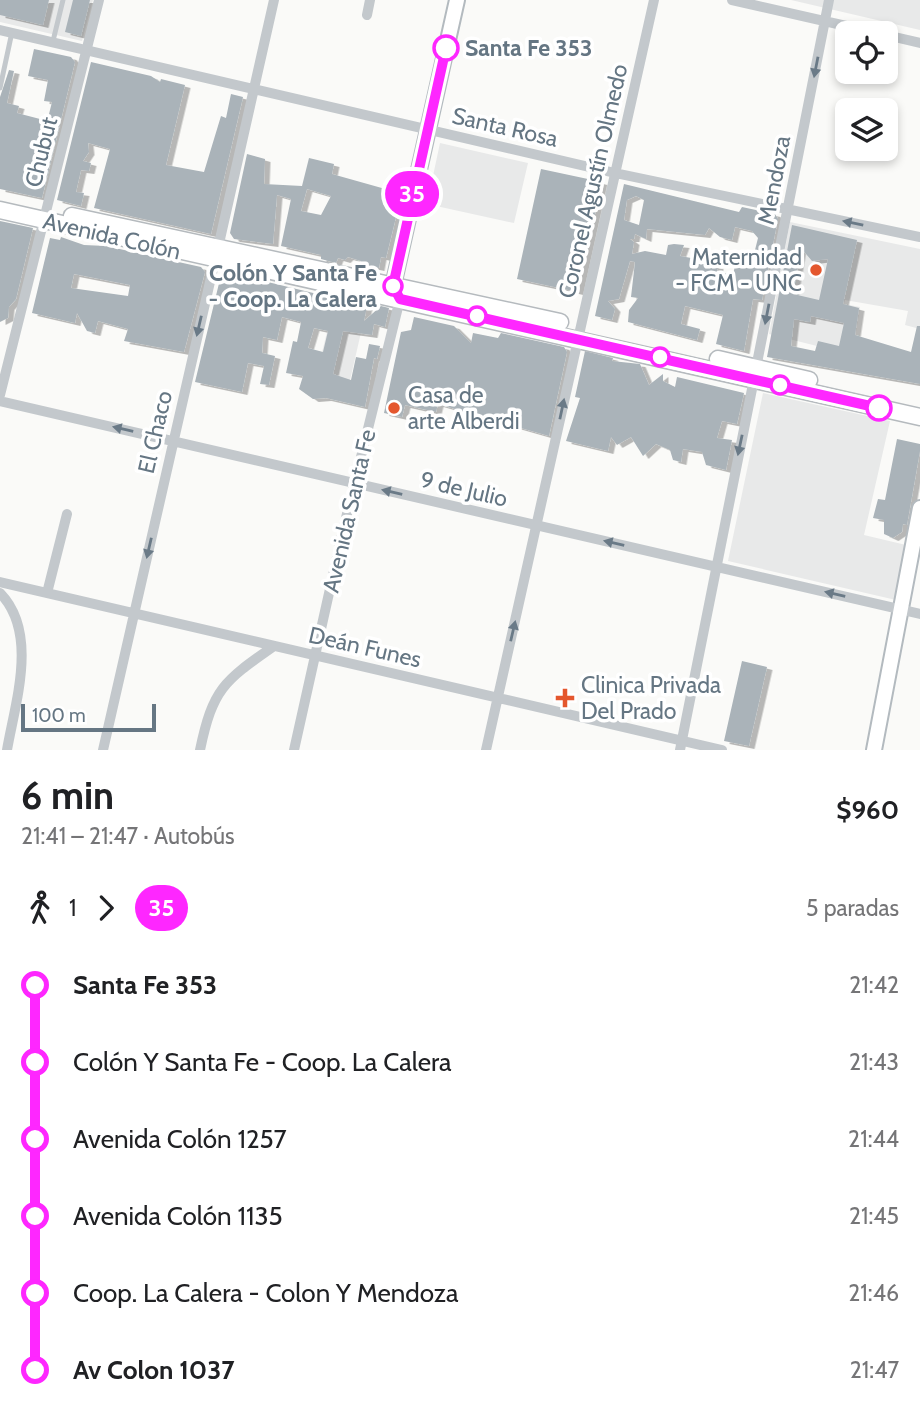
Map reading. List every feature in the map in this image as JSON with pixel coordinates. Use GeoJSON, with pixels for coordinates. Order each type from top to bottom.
{"type":"FeatureCollection","features":[{"type":"Feature","properties":{"kind":"main road","name":"Avenida Santa Fe"},"geometry":{"type":"LineString","coordinates":[[396,293],[426,128],[457,0]]}},
{"type":"Feature","properties":{"kind":"main road","name":"Avenida Colón"},"geometry":{"type":"LineString","coordinates":[[0,199],[45,215]]}},
{"type":"Feature","properties":{"kind":"main road","name":"Avenida Colón"},"geometry":{"type":"LineString","coordinates":[[0,210],[45,215],[755,373],[920,407]]}},
{"type":"Feature","properties":{"kind":"main road","name":"Avenida Colón"},"geometry":{"type":"LineString","coordinates":[[755,373],[920,417]]}},
{"type":"Feature","properties":{"kind":"main road"},"geometry":{"type":"LineString","coordinates":[[874,750],[920,508]]}},
{"type":"Feature","properties":{"kind":"street","name":"Chubut"},"geometry":{"type":"LineString","coordinates":[[0,395],[99,0]]}},
{"type":"Feature","properties":{"kind":"street","name":"El Chaco"},"geometry":{"type":"LineString","coordinates":[[103,750],[274,0]]}},
{"type":"Feature","properties":{"kind":"street"},"geometry":{"type":"LineString","coordinates":[[367,15],[370,0]]}},
{"type":"Feature","properties":{"kind":"street","name":"Coronel Agustín Olmedo"},"geometry":{"type":"LineString","coordinates":[[485,750],[654,0]]}},
{"type":"Feature","properties":{"kind":"street","name":"Mendoza"},"geometry":{"type":"LineString","coordinates":[[681,745],[830,0]]}},
{"type":"Feature","properties":{"kind":"street"},"geometry":{"type":"LineString","coordinates":[[739,1],[835,23]]}},
{"type":"Feature","properties":{"kind":"street","name":"Santa Rosa"},"geometry":{"type":"LineString","coordinates":[[0,30],[87,48],[254,90],[615,173],[920,237]]}},
{"type":"Feature","properties":{"kind":"street"},"geometry":{"type":"LineString","coordinates":[[898,38],[920,43]]}},
{"type":"Feature","properties":{"kind":"street","name":"Avenida Santa Fe"},"geometry":{"type":"LineString","coordinates":[[294,750],[396,293]]}},
{"type":"Feature","properties":{"kind":"street","name":"9 de Julio"},"geometry":{"type":"LineString","coordinates":[[0,401],[920,614]]}},
{"type":"Feature","properties":{"kind":"street"},"geometry":{"type":"LineString","coordinates":[[47,593],[67,514]]}},
{"type":"Feature","properties":{"kind":"street","name":"Deán Funes"},"geometry":{"type":"LineString","coordinates":[[0,582],[497,698],[681,745],[722,750]]}},
{"type":"Feature","properties":{"kind":"street"},"geometry":{"type":"LineString","coordinates":[[0,593],[12,611],[21,644],[7,750]]}},
{"type":"Feature","properties":{"kind":"street"},"geometry":{"type":"LineString","coordinates":[[200,750],[211,705],[217,693],[243,667],[274,646]]}},
{"type":"Feature","properties":{"kind":"lane"},"geometry":{"type":"LineString","coordinates":[[53,41],[63,0]]}},
{"type":"Feature","properties":{"kind":"lane"},"geometry":{"type":"LineString","coordinates":[[0,88],[12,32]]}},
{"type":"Feature","properties":{"kind":"shaded area"},"geometry":{"type":"Polygon","coordinates":[[[0,0],[93,0],[82,41],[0,22],[0,0]]]}},
{"type":"Feature","properties":{"kind":"shaded area"},"geometry":{"type":"Polygon","coordinates":[[[791,0],[920,0],[920,30],[898,25],[898,21],[881,21],[791,0]]]}},
{"type":"Feature","properties":{"kind":"shaded area"},"geometry":{"type":"Polygon","coordinates":[[[440,143],[528,163],[514,223],[427,204],[440,143]]]}},
{"type":"Feature","properties":{"kind":"shaded area","name":"Maternidad - FCM - UNC"},"geometry":{"type":"Polygon","coordinates":[[[790,222],[920,249],[920,329],[905,325],[908,311],[845,300],[844,304],[860,307],[853,350],[818,342],[817,346],[769,334],[790,222]]]}},
{"type":"Feature","properties":{"kind":"shaded area"},"geometry":{"type":"Polygon","coordinates":[[[336,295],[368,302],[348,389],[315,381],[336,295]]]}},
{"type":"Feature","properties":{"kind":"shaded area"},"geometry":{"type":"Polygon","coordinates":[[[763,393],[890,421],[864,535],[906,545],[896,600],[728,561],[763,393]]]}},
{"type":"Feature","properties":{"kind":"building"},"geometry":{"type":"Polygon","coordinates":[[[0,0],[49,0],[43,25],[0,15],[0,0]]]}},
{"type":"Feature","properties":{"kind":"building"},"geometry":{"type":"Polygon","coordinates":[[[73,0],[90,0],[81,36],[65,32],[73,0]]]}},
{"type":"Feature","properties":{"kind":"building"},"geometry":{"type":"Polygon","coordinates":[[[34,49],[71,57],[75,62],[42,198],[0,189],[0,97],[9,70],[14,71],[7,103],[19,106],[17,113],[40,119],[41,116],[48,118],[52,102],[44,101],[48,80],[28,76],[34,49]]]}},
{"type":"Feature","properties":{"kind":"building"},"geometry":{"type":"Polygon","coordinates":[[[91,62],[151,76],[160,82],[161,79],[185,85],[166,165],[204,172],[221,116],[226,118],[231,94],[243,97],[211,234],[94,208],[110,149],[88,143],[89,152],[83,161],[91,163],[89,171],[81,170],[76,192],[84,193],[81,206],[57,200],[91,62]]]}},
{"type":"Feature","properties":{"kind":"building"},"geometry":{"type":"Polygon","coordinates":[[[247,154],[265,159],[264,184],[302,186],[309,158],[334,164],[332,174],[396,192],[393,212],[397,213],[386,258],[381,257],[379,268],[360,264],[361,261],[348,257],[345,260],[338,258],[336,263],[321,259],[321,255],[281,246],[291,199],[277,195],[273,244],[234,239],[230,233],[247,154]],[[307,189],[301,211],[321,215],[331,196],[307,189]]]}},
{"type":"Feature","properties":{"kind":"building"},"geometry":{"type":"Polygon","coordinates":[[[541,169],[602,182],[578,292],[517,279],[541,169]]]}},
{"type":"Feature","properties":{"kind":"building"},"geometry":{"type":"Polygon","coordinates":[[[624,184],[739,212],[742,207],[775,214],[778,219],[762,300],[753,299],[744,351],[716,344],[723,315],[685,306],[681,324],[700,329],[697,340],[628,322],[629,310],[638,298],[631,297],[635,262],[630,261],[619,299],[608,301],[615,309],[612,320],[595,316],[624,184]],[[636,196],[627,200],[624,220],[639,225],[644,200],[636,196]],[[735,227],[732,240],[720,237],[709,228],[705,235],[647,229],[646,239],[635,234],[634,239],[630,239],[634,242],[632,254],[645,251],[666,255],[668,245],[674,244],[684,245],[680,256],[697,259],[699,248],[709,250],[706,264],[718,266],[717,272],[733,275],[736,261],[745,264],[746,254],[754,254],[758,238],[752,231],[735,227]]]}},
{"type":"Feature","properties":{"kind":"building"},"geometry":{"type":"Polygon","coordinates":[[[0,221],[33,228],[16,299],[9,307],[8,318],[0,322],[0,221]]]}},
{"type":"Feature","properties":{"kind":"building"},"geometry":{"type":"Polygon","coordinates":[[[792,225],[857,240],[843,304],[859,308],[855,335],[911,352],[917,326],[920,326],[920,384],[767,357],[792,225]],[[801,248],[793,294],[819,300],[828,259],[812,261],[801,248]],[[811,316],[810,322],[794,319],[791,346],[815,351],[818,341],[839,346],[844,323],[811,316]]]}},
{"type":"Feature","properties":{"kind":"building"},"geometry":{"type":"Polygon","coordinates":[[[61,237],[84,245],[106,246],[201,267],[205,272],[184,352],[124,341],[128,329],[98,321],[95,333],[87,331],[77,313],[75,323],[32,313],[50,238],[60,240],[61,237]],[[74,274],[71,288],[128,296],[130,285],[74,274]]]}},
{"type":"Feature","properties":{"kind":"building"},"geometry":{"type":"Polygon","coordinates":[[[222,271],[367,306],[364,321],[381,306],[389,308],[385,327],[374,324],[372,335],[343,331],[333,374],[351,380],[356,357],[366,359],[369,344],[380,346],[377,359],[374,358],[365,407],[326,398],[313,399],[299,389],[303,376],[286,373],[293,341],[297,342],[301,322],[282,317],[277,340],[263,337],[262,353],[275,356],[269,385],[260,384],[264,366],[248,363],[242,392],[195,382],[222,271]],[[314,328],[308,348],[323,352],[328,331],[314,328]]]}},
{"type":"Feature","properties":{"kind":"building"},"geometry":{"type":"Polygon","coordinates":[[[414,317],[454,326],[471,343],[473,333],[498,338],[501,333],[564,347],[567,352],[549,436],[438,404],[436,412],[405,405],[402,417],[384,413],[401,332],[411,330],[414,317]]]}},
{"type":"Feature","properties":{"kind":"building"},"geometry":{"type":"Polygon","coordinates":[[[585,351],[613,358],[612,361],[640,364],[649,385],[663,374],[663,381],[675,387],[677,377],[744,393],[737,424],[722,421],[717,438],[732,440],[726,470],[706,465],[702,452],[683,449],[681,462],[673,460],[670,450],[656,444],[643,456],[631,437],[617,445],[611,437],[608,451],[566,441],[580,398],[575,397],[585,351]]]}},
{"type":"Feature","properties":{"kind":"building"},"geometry":{"type":"Polygon","coordinates":[[[897,439],[920,444],[920,451],[907,525],[903,524],[902,532],[893,538],[884,534],[884,520],[873,518],[878,499],[885,500],[897,439]]]}},
{"type":"Feature","properties":{"kind":"building"},"geometry":{"type":"Polygon","coordinates":[[[742,661],[767,667],[749,746],[724,741],[742,661]]]}},
{"type":"Feature","properties":{"kind":"bus line","name":"35"},"geometry":{"type":"LineString","coordinates":[[446,48],[426,128],[393,286],[400,299],[577,337],[879,408]]}},
{"type":"Feature","properties":{"kind":"place","name":"Santa Fe 353"},"geometry":{"type":"Point","coordinates":[446,48]}},
{"type":"Feature","properties":{"kind":"place","name":"Maternidad - FCM - UNC"},"geometry":{"type":"Point","coordinates":[816,270]}},
{"type":"Feature","properties":{"kind":"place","name":"Colón Y Santa Fe - Coop. La Calera"},"geometry":{"type":"Point","coordinates":[393,286]}},
{"type":"Feature","properties":{"kind":"place","name":"Casa de arte Alberdi"},"geometry":{"type":"Point","coordinates":[394,408]}},
{"type":"Feature","properties":{"kind":"place","name":"Clinica Privada Del Prado"},"geometry":{"type":"Point","coordinates":[565,698]}}]}
